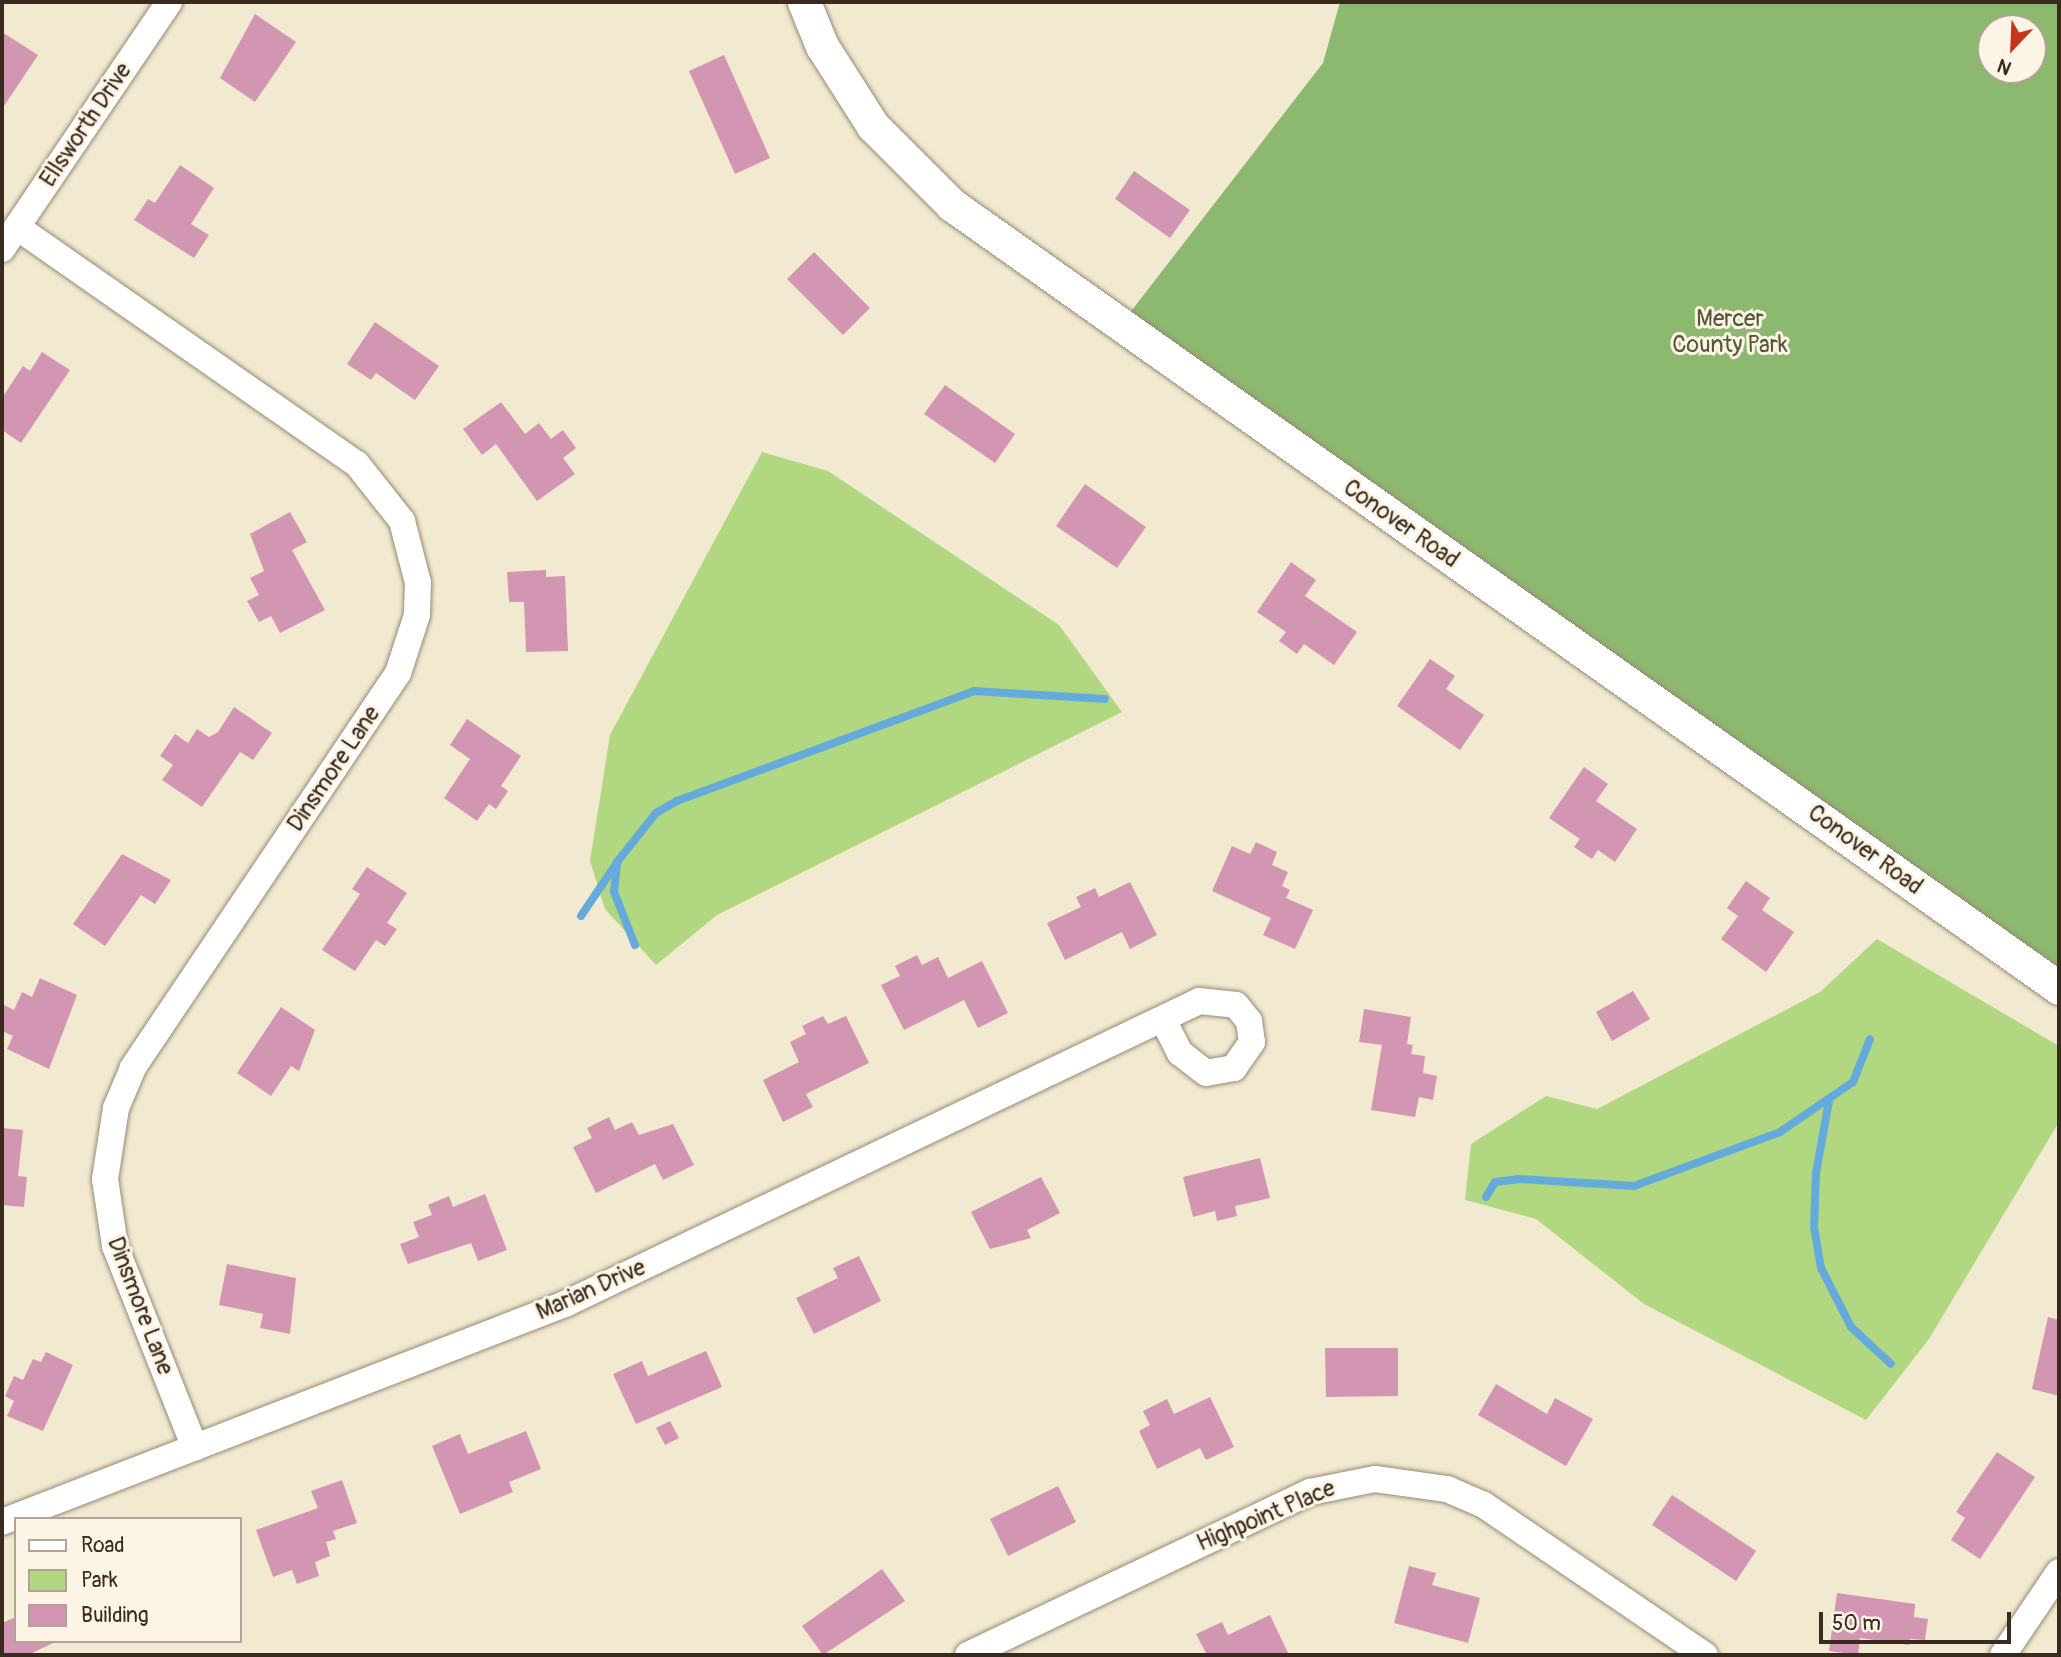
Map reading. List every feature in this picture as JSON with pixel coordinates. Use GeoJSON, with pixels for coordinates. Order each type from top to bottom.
{"type":"FeatureCollection","features":[{"type":"Feature","properties":{"kind":"street","name":"Ellsworth Drive"},"geometry":{"type":"LineString","coordinates":[[2,249],[169,2]]}},
{"type":"Feature","properties":{"kind":"street","name":"Conover Road"},"geometry":{"type":"LineString","coordinates":[[804,2],[822,46],[873,127],[952,205],[2059,988]]}},
{"type":"Feature","properties":{"kind":"street","name":"Dinsmore Lane"},"geometry":{"type":"LineString","coordinates":[[17,227],[357,464],[402,521],[418,583],[417,615],[398,673],[133,1068],[116,1108],[105,1179],[115,1246],[195,1448]]}},
{"type":"Feature","properties":{"kind":"street","name":"Marian Drive"},"geometry":{"type":"LineString","coordinates":[[15,1517],[565,1304],[1164,1021]]}},
{"type":"Feature","properties":{"kind":"street","name":"Highpoint Place"},"geometry":{"type":"LineString","coordinates":[[968,1655],[1310,1492],[1375,1479],[1447,1489],[1484,1505],[1705,1655]]}},
{"type":"Feature","properties":{"kind":"street"},"geometry":{"type":"LineString","coordinates":[[2003,1655],[2059,1572]]}},
{"type":"Feature","properties":{"kind":"green space","name":"Mercer County Park"},"geometry":{"type":"Polygon","coordinates":[[[1340,2],[2059,2],[2059,986],[1122,323],[1323,63],[1340,2]]]}},
{"type":"Feature","properties":{"kind":"green space"},"geometry":{"type":"Polygon","coordinates":[[[762,452],[828,471],[1059,625],[1122,712],[717,915],[656,965],[605,909],[590,861],[610,735],[762,452]]]}},
{"type":"Feature","properties":{"kind":"green space"},"geometry":{"type":"Polygon","coordinates":[[[1877,939],[2059,1046],[2059,1122],[1929,1339],[1866,1420],[1644,1304],[1536,1219],[1465,1200],[1471,1144],[1546,1096],[1597,1109],[1820,992],[1877,939]]]}},
{"type":"Feature","properties":{"kind":"building"},"geometry":{"type":"Polygon","coordinates":[[[255,14],[296,42],[255,102],[220,78],[255,14]]]}},
{"type":"Feature","properties":{"kind":"building"},"geometry":{"type":"Polygon","coordinates":[[[2,32],[38,55],[2,109],[2,32]]]}},
{"type":"Feature","properties":{"kind":"building"},"geometry":{"type":"Polygon","coordinates":[[[724,55],[770,158],[735,174],[689,71],[724,55]]]}},
{"type":"Feature","properties":{"kind":"building"},"geometry":{"type":"Polygon","coordinates":[[[180,165],[214,188],[191,224],[209,235],[194,258],[134,220],[148,199],[155,203],[180,165]]]}},
{"type":"Feature","properties":{"kind":"building"},"geometry":{"type":"Polygon","coordinates":[[[1134,171],[1190,210],[1170,238],[1115,199],[1134,171]]]}},
{"type":"Feature","properties":{"kind":"building"},"geometry":{"type":"Polygon","coordinates":[[[814,252],[870,308],[843,335],[787,279],[814,252]]]}},
{"type":"Feature","properties":{"kind":"building"},"geometry":{"type":"Polygon","coordinates":[[[375,322],[439,366],[415,400],[376,373],[371,380],[347,364],[375,322]]]}},
{"type":"Feature","properties":{"kind":"building"},"geometry":{"type":"Polygon","coordinates":[[[42,352],[70,370],[21,443],[2,430],[2,398],[23,366],[30,371],[42,352]]]}},
{"type":"Feature","properties":{"kind":"building"},"geometry":{"type":"Polygon","coordinates":[[[945,385],[1015,434],[995,463],[924,414],[945,385]]]}},
{"type":"Feature","properties":{"kind":"building"},"geometry":{"type":"Polygon","coordinates":[[[501,402],[525,434],[539,423],[551,439],[563,430],[576,448],[563,458],[575,474],[537,501],[496,444],[482,455],[463,429],[501,402]]]}},
{"type":"Feature","properties":{"kind":"building"},"geometry":{"type":"Polygon","coordinates":[[[1085,484],[1146,527],[1117,568],[1056,526],[1085,484]]]}},
{"type":"Feature","properties":{"kind":"building"},"geometry":{"type":"Polygon","coordinates":[[[290,512],[307,542],[292,550],[325,610],[280,633],[271,616],[259,622],[247,601],[259,595],[250,578],[264,571],[250,534],[290,512]]]}},
{"type":"Feature","properties":{"kind":"building"},"geometry":{"type":"Polygon","coordinates":[[[1291,562],[1316,580],[1305,596],[1357,632],[1334,665],[1304,644],[1297,654],[1279,641],[1286,632],[1257,612],[1291,562]]]}},
{"type":"Feature","properties":{"kind":"building"},"geometry":{"type":"Polygon","coordinates":[[[546,570],[546,577],[565,576],[568,651],[526,652],[524,602],[509,602],[507,572],[546,570]]]}},
{"type":"Feature","properties":{"kind":"building"},"geometry":{"type":"Polygon","coordinates":[[[1430,659],[1455,676],[1446,689],[1484,715],[1460,750],[1397,706],[1430,659]]]}},
{"type":"Feature","properties":{"kind":"building"},"geometry":{"type":"Polygon","coordinates":[[[234,707],[272,733],[253,760],[240,752],[202,807],[162,780],[173,765],[160,756],[175,734],[188,743],[197,729],[209,737],[218,732],[234,707]]]}},
{"type":"Feature","properties":{"kind":"building"},"geometry":{"type":"Polygon","coordinates":[[[467,719],[521,756],[501,786],[508,791],[496,809],[489,804],[477,821],[444,798],[470,759],[450,745],[467,719]]]}},
{"type":"Feature","properties":{"kind":"building"},"geometry":{"type":"Polygon","coordinates":[[[1584,767],[1608,784],[1596,801],[1637,829],[1615,862],[1598,850],[1592,859],[1574,847],[1580,839],[1549,818],[1584,767]]]}},
{"type":"Feature","properties":{"kind":"building"},"geometry":{"type":"Polygon","coordinates":[[[1256,842],[1277,852],[1272,865],[1288,872],[1282,886],[1290,890],[1286,898],[1313,910],[1295,949],[1263,935],[1271,918],[1212,891],[1232,846],[1250,854],[1256,842]]]}},
{"type":"Feature","properties":{"kind":"building"},"geometry":{"type":"Polygon","coordinates":[[[122,854],[171,880],[155,904],[141,895],[105,946],[73,924],[122,854]]]}},
{"type":"Feature","properties":{"kind":"building"},"geometry":{"type":"Polygon","coordinates":[[[367,867],[407,893],[387,923],[397,929],[385,946],[376,940],[355,971],[322,950],[360,894],[352,889],[367,867]]]}},
{"type":"Feature","properties":{"kind":"building"},"geometry":{"type":"Polygon","coordinates":[[[1746,881],[1770,898],[1762,910],[1794,932],[1766,972],[1721,939],[1738,916],[1727,908],[1746,881]]]}},
{"type":"Feature","properties":{"kind":"building"},"geometry":{"type":"Polygon","coordinates":[[[1130,882],[1157,935],[1130,949],[1122,932],[1065,960],[1047,923],[1081,907],[1076,897],[1095,888],[1099,897],[1130,882]]]}},
{"type":"Feature","properties":{"kind":"building"},"geometry":{"type":"Polygon","coordinates":[[[917,955],[922,965],[938,957],[948,978],[982,961],[1008,1013],[978,1028],[964,1000],[904,1030],[881,985],[900,976],[895,966],[917,955]]]}},
{"type":"Feature","properties":{"kind":"building"},"geometry":{"type":"Polygon","coordinates":[[[40,978],[77,995],[49,1069],[7,1049],[13,1036],[2,1031],[2,1004],[14,1010],[22,992],[32,997],[40,978]]]}},
{"type":"Feature","properties":{"kind":"building"},"geometry":{"type":"Polygon","coordinates":[[[1633,991],[1650,1019],[1612,1041],[1596,1012],[1633,991]]]}},
{"type":"Feature","properties":{"kind":"building"},"geometry":{"type":"Polygon","coordinates":[[[281,1007],[315,1030],[299,1071],[291,1066],[271,1096],[237,1073],[281,1007]]]}},
{"type":"Feature","properties":{"kind":"building"},"geometry":{"type":"Polygon","coordinates":[[[1364,1009],[1411,1017],[1407,1044],[1413,1045],[1411,1054],[1425,1056],[1423,1073],[1437,1076],[1433,1100],[1419,1097],[1415,1117],[1371,1110],[1382,1045],[1359,1042],[1364,1009]]]}},
{"type":"Feature","properties":{"kind":"building"},"geometry":{"type":"Polygon","coordinates":[[[823,1016],[828,1024],[846,1016],[869,1063],[806,1094],[813,1107],[783,1122],[763,1080],[799,1062],[790,1042],[806,1034],[802,1026],[823,1016]]]}},
{"type":"Feature","properties":{"kind":"building"},"geometry":{"type":"Polygon","coordinates":[[[609,1117],[615,1130],[632,1122],[639,1135],[673,1124],[694,1165],[663,1180],[655,1164],[596,1193],[573,1147],[592,1138],[587,1128],[609,1117]]]}},
{"type":"Feature","properties":{"kind":"building"},"geometry":{"type":"Polygon","coordinates":[[[2,1128],[23,1130],[18,1176],[27,1177],[24,1207],[2,1205],[2,1128]]]}},
{"type":"Feature","properties":{"kind":"building"},"geometry":{"type":"Polygon","coordinates":[[[1260,1158],[1270,1198],[1235,1206],[1237,1216],[1217,1221],[1215,1211],[1193,1217],[1183,1177],[1260,1158]]]}},
{"type":"Feature","properties":{"kind":"building"},"geometry":{"type":"Polygon","coordinates":[[[1041,1177],[1060,1213],[1027,1230],[1031,1238],[990,1249],[971,1212],[1041,1177]]]}},
{"type":"Feature","properties":{"kind":"building"},"geometry":{"type":"Polygon","coordinates":[[[485,1194],[507,1250],[478,1261],[471,1243],[408,1264],[400,1244],[419,1237],[413,1222],[432,1215],[428,1205],[449,1196],[453,1207],[485,1194]]]}},
{"type":"Feature","properties":{"kind":"building"},"geometry":{"type":"Polygon","coordinates":[[[859,1256],[881,1301],[814,1334],[796,1298],[838,1278],[833,1268],[859,1256]]]}},
{"type":"Feature","properties":{"kind":"building"},"geometry":{"type":"Polygon","coordinates":[[[227,1264],[296,1278],[290,1334],[260,1328],[263,1314],[219,1305],[227,1264]]]}},
{"type":"Feature","properties":{"kind":"building"},"geometry":{"type":"Polygon","coordinates":[[[2048,1317],[2059,1320],[2059,1396],[2032,1389],[2048,1317]]]}},
{"type":"Feature","properties":{"kind":"building"},"geometry":{"type":"Polygon","coordinates":[[[1325,1348],[1398,1348],[1398,1396],[1326,1397],[1325,1348]]]}},
{"type":"Feature","properties":{"kind":"building"},"geometry":{"type":"Polygon","coordinates":[[[706,1351],[722,1387],[636,1424],[613,1374],[642,1361],[648,1376],[706,1351]]]}},
{"type":"Feature","properties":{"kind":"building"},"geometry":{"type":"Polygon","coordinates":[[[46,1352],[73,1365],[43,1431],[7,1416],[14,1401],[5,1396],[14,1376],[23,1380],[33,1359],[41,1362],[46,1352]]]}},
{"type":"Feature","properties":{"kind":"building"},"geometry":{"type":"Polygon","coordinates":[[[1496,1384],[1547,1414],[1555,1398],[1593,1419],[1566,1466],[1478,1415],[1496,1384]]]}},
{"type":"Feature","properties":{"kind":"building"},"geometry":{"type":"Polygon","coordinates":[[[1210,1397],[1234,1447],[1206,1460],[1200,1448],[1157,1469],[1139,1431],[1150,1425],[1143,1411],[1167,1399],[1174,1414],[1210,1397]]]}},
{"type":"Feature","properties":{"kind":"building"},"geometry":{"type":"Polygon","coordinates":[[[670,1421],[679,1438],[665,1445],[656,1428],[670,1421]]]}},
{"type":"Feature","properties":{"kind":"building"},"geometry":{"type":"Polygon","coordinates":[[[526,1431],[541,1469],[509,1482],[513,1492],[460,1514],[432,1446],[460,1434],[468,1454],[526,1431]]]}},
{"type":"Feature","properties":{"kind":"building"},"geometry":{"type":"Polygon","coordinates":[[[1997,1452],[2035,1477],[1980,1559],[1951,1540],[1965,1518],[1956,1512],[1997,1452]]]}},
{"type":"Feature","properties":{"kind":"building"},"geometry":{"type":"Polygon","coordinates":[[[342,1480],[357,1523],[333,1531],[336,1539],[326,1542],[330,1556],[315,1562],[319,1576],[297,1584],[292,1570],[273,1577],[256,1530],[318,1508],[311,1491],[342,1480]]]}},
{"type":"Feature","properties":{"kind":"building"},"geometry":{"type":"Polygon","coordinates":[[[1058,1486],[1076,1522],[1008,1556],[990,1519],[1058,1486]]]}},
{"type":"Feature","properties":{"kind":"building"},"geometry":{"type":"Polygon","coordinates":[[[1672,1495],[1756,1551],[1736,1581],[1652,1525],[1672,1495]]]}},
{"type":"Feature","properties":{"kind":"building"},"geometry":{"type":"Polygon","coordinates":[[[1409,1566],[1436,1573],[1432,1585],[1480,1598],[1468,1643],[1394,1623],[1409,1566]]]}},
{"type":"Feature","properties":{"kind":"building"},"geometry":{"type":"Polygon","coordinates":[[[882,1569],[905,1601],[823,1655],[802,1626],[882,1569]]]}},
{"type":"Feature","properties":{"kind":"building"},"geometry":{"type":"Polygon","coordinates":[[[1837,1593],[1915,1604],[1914,1617],[1928,1619],[1925,1640],[1910,1639],[1909,1645],[1860,1638],[1858,1655],[1829,1651],[1837,1593]]]}},
{"type":"Feature","properties":{"kind":"building"},"geometry":{"type":"Polygon","coordinates":[[[1270,1615],[1289,1655],[1207,1655],[1196,1634],[1222,1622],[1228,1635],[1270,1615]]]}},
{"type":"Feature","properties":{"kind":"building"},"geometry":{"type":"Polygon","coordinates":[[[14,1618],[14,1643],[53,1643],[28,1655],[2,1655],[2,1623],[14,1618]]]}},
{"type":"Feature","properties":{"kind":"waterway"},"geometry":{"type":"LineString","coordinates":[[635,945],[614,892],[617,862],[656,813],[677,801],[974,691],[1105,699]]}},
{"type":"Feature","properties":{"kind":"waterway"},"geometry":{"type":"LineString","coordinates":[[581,916],[616,864]]}},
{"type":"Feature","properties":{"kind":"waterway"},"geometry":{"type":"LineString","coordinates":[[1486,1197],[1495,1182],[1518,1179],[1634,1186],[1780,1132],[1853,1082],[1870,1039]]}},
{"type":"Feature","properties":{"kind":"waterway"},"geometry":{"type":"LineString","coordinates":[[1829,1101],[1816,1173],[1814,1227],[1821,1268],[1851,1327],[1891,1364]]}}]}
